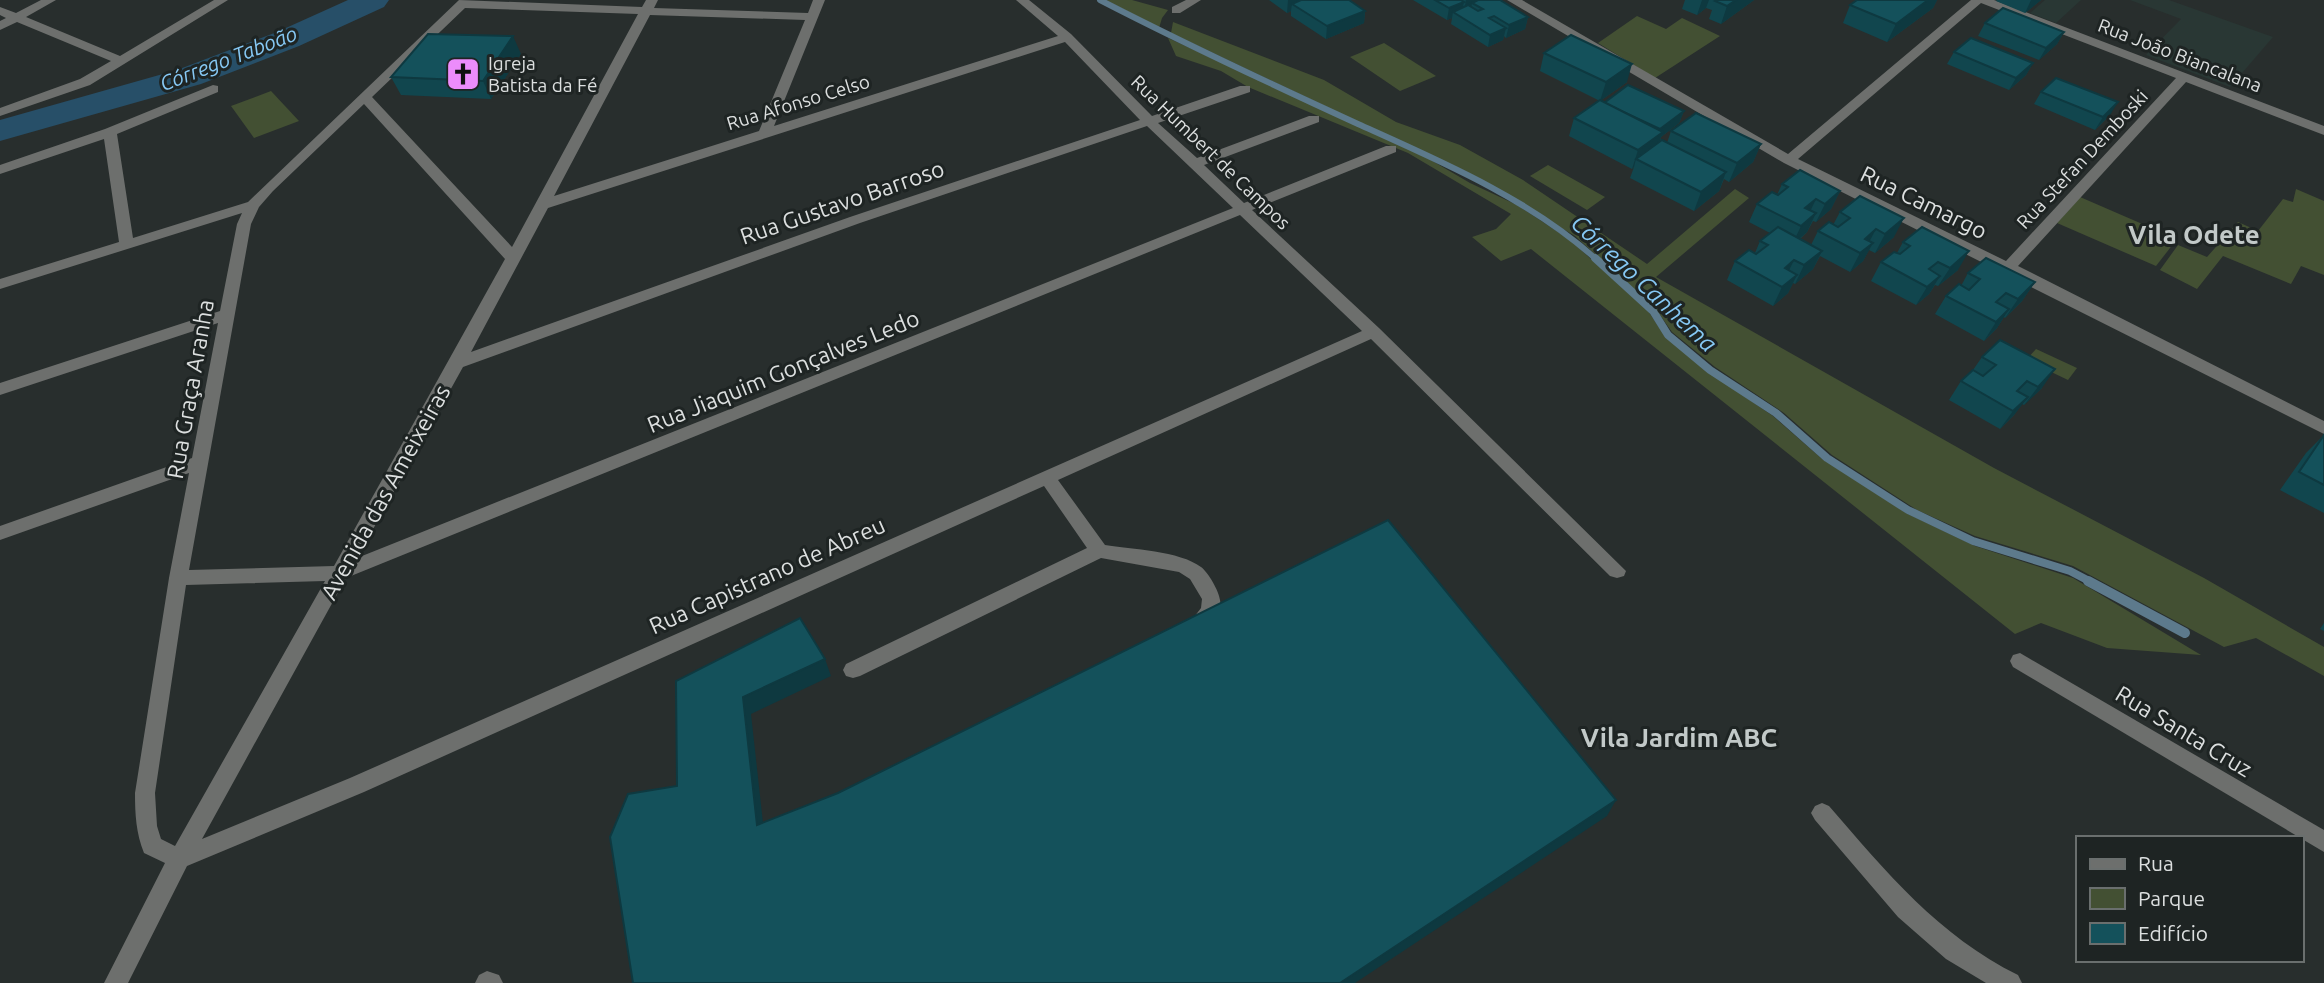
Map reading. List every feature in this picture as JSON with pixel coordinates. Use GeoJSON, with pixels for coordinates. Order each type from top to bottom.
{"type":"FeatureCollection","features":[{"type":"Feature","properties":{"kind":"street"},"geometry":{"type":"LineString","coordinates":[[0,26],[50,0]]}},
{"type":"Feature","properties":{"kind":"street"},"geometry":{"type":"LineString","coordinates":[[0,112],[85,82],[222,0]]}},
{"type":"Feature","properties":{"kind":"street"},"geometry":{"type":"LineString","coordinates":[[765,132],[819,0]]}},
{"type":"Feature","properties":{"kind":"street","name":"Rua Humbert de Campos"},"geometry":{"type":"LineString","coordinates":[[1022,0],[1068,37],[1148,120],[1373,332],[1617,571]]}},
{"type":"Feature","properties":{"kind":"street"},"geometry":{"type":"LineString","coordinates":[[1176,10],[1195,0]]}},
{"type":"Feature","properties":{"kind":"street","name":"Rua Camargo"},"geometry":{"type":"LineString","coordinates":[[1513,0],[1789,160],[2324,428]]}},
{"type":"Feature","properties":{"kind":"street"},"geometry":{"type":"LineString","coordinates":[[1789,160],[1981,0]]}},
{"type":"Feature","properties":{"kind":"street","name":"Rua João Biancalana"},"geometry":{"type":"LineString","coordinates":[[1981,0],[2324,131]]}},
{"type":"Feature","properties":{"kind":"street"},"geometry":{"type":"LineString","coordinates":[[464,2],[649,6],[812,17]]}},
{"type":"Feature","properties":{"kind":"street","name":"Rua Graça Aranha"},"geometry":{"type":"LineString","coordinates":[[179,859],[152,846],[146,826],[145,793],[178,578],[244,224],[253,205],[464,2]]}},
{"type":"Feature","properties":{"kind":"street","name":"Avenida das Ameixeiras"},"geometry":{"type":"LineString","coordinates":[[116,983],[179,859],[457,363],[649,6]]}},
{"type":"Feature","properties":{"kind":"street"},"geometry":{"type":"LineString","coordinates":[[0,11],[120,60]]}},
{"type":"Feature","properties":{"kind":"street","name":"Rua Afonso Celso"},"geometry":{"type":"LineString","coordinates":[[541,205],[1068,37]]}},
{"type":"Feature","properties":{"kind":"street","name":"Rua Stefan Demboski"},"geometry":{"type":"LineString","coordinates":[[2008,268],[2183,77]]}},
{"type":"Feature","properties":{"kind":"street"},"geometry":{"type":"LineString","coordinates":[[0,170],[110,132],[213,89]]}},
{"type":"Feature","properties":{"kind":"street","name":"Rua Gustavo Barroso"},"geometry":{"type":"LineString","coordinates":[[457,363],[855,220],[1245,89]]}},
{"type":"Feature","properties":{"kind":"street"},"geometry":{"type":"LineString","coordinates":[[365,97],[513,258]]}},
{"type":"Feature","properties":{"kind":"street"},"geometry":{"type":"LineString","coordinates":[[1194,164],[1314,118]]}},
{"type":"Feature","properties":{"kind":"street"},"geometry":{"type":"LineString","coordinates":[[110,132],[127,246]]}},
{"type":"Feature","properties":{"kind":"street","name":"Rua Jiaquim Gonçalves Ledo"},"geometry":{"type":"LineString","coordinates":[[340,573],[1243,211],[1391,149]]}},
{"type":"Feature","properties":{"kind":"street"},"geometry":{"type":"LineString","coordinates":[[0,284],[253,205]]}},
{"type":"Feature","properties":{"kind":"street"},"geometry":{"type":"LineString","coordinates":[[0,389],[225,315]]}},
{"type":"Feature","properties":{"kind":"street","name":"Rua Capistrano de Abreu"},"geometry":{"type":"LineString","coordinates":[[179,859],[357,785],[1373,332]]}},
{"type":"Feature","properties":{"kind":"street"},"geometry":{"type":"LineString","coordinates":[[0,533],[200,462]]}},
{"type":"Feature","properties":{"kind":"street"},"geometry":{"type":"LineString","coordinates":[[1047,477],[1099,551]]}},
{"type":"Feature","properties":{"kind":"street"},"geometry":{"type":"LineString","coordinates":[[853,670],[1099,551],[1183,565],[1197,574],[1211,599],[1210,610],[1203,622],[1183,635]]}},
{"type":"Feature","properties":{"kind":"street"},"geometry":{"type":"LineString","coordinates":[[178,578],[340,573]]}},
{"type":"Feature","properties":{"kind":"street","name":"Rua Santa Cruz"},"geometry":{"type":"LineString","coordinates":[[2020,661],[2324,842]]}},
{"type":"Feature","properties":{"kind":"street"},"geometry":{"type":"LineString","coordinates":[[1822,813],[1897,901],[1944,944],[2010,983]]}},
{"type":"Feature","properties":{"kind":"shaded area"},"geometry":{"type":"Polygon","coordinates":[[[2045,0],[2081,0],[2056,23],[2030,13],[2045,0]]]}},
{"type":"Feature","properties":{"kind":"shaded area"},"geometry":{"type":"Polygon","coordinates":[[[2130,0],[2169,0],[2273,37],[2230,87],[2146,55],[2181,19],[2130,0]]]}},
{"type":"Feature","properties":{"kind":"green space"},"geometry":{"type":"Polygon","coordinates":[[[1106,0],[1132,0],[1168,10],[1159,28],[1106,0]]]}},
{"type":"Feature","properties":{"kind":"green space"},"geometry":{"type":"Polygon","coordinates":[[[1637,16],[1666,29],[1682,18],[1720,36],[1655,78],[1598,43],[1637,16]]]}},
{"type":"Feature","properties":{"kind":"green space"},"geometry":{"type":"Polygon","coordinates":[[[1173,22],[1324,80],[1396,122],[1460,145],[1523,180],[1647,264],[1735,189],[1749,198],[1656,277],[1994,468],[2204,578],[2324,647],[2324,676],[2256,638],[2224,647],[2073,566],[1975,536],[1917,510],[1832,455],[1784,413],[1715,367],[1672,332],[1655,308],[1575,236],[1441,161],[1171,33],[1173,22]]]}},
{"type":"Feature","properties":{"kind":"green space"},"geometry":{"type":"Polygon","coordinates":[[[1168,38],[1417,152],[1470,183],[1517,205],[1570,240],[1648,311],[1665,336],[1707,371],[1773,416],[1821,458],[1906,513],[1975,546],[2073,578],[2201,655],[2107,648],[2041,623],[2015,634],[1531,249],[1501,261],[1472,237],[1496,229],[1511,214],[1408,153],[1248,87],[1221,71],[1176,56],[1168,38]]]}},
{"type":"Feature","properties":{"kind":"green space"},"geometry":{"type":"Polygon","coordinates":[[[1384,43],[1436,76],[1400,91],[1350,57],[1384,43]]]}},
{"type":"Feature","properties":{"kind":"green space"},"geometry":{"type":"Polygon","coordinates":[[[271,91],[299,121],[254,138],[231,106],[271,91]]]}},
{"type":"Feature","properties":{"kind":"green space"},"geometry":{"type":"Polygon","coordinates":[[[1548,165],[1605,197],[1587,210],[1530,176],[1548,165]]]}},
{"type":"Feature","properties":{"kind":"green space"},"geometry":{"type":"Polygon","coordinates":[[[2296,189],[2324,201],[2324,275],[2301,266],[2291,284],[2223,256],[2197,289],[2160,270],[2178,245],[2207,257],[2238,222],[2258,231],[2283,199],[2293,202],[2296,189]]]}},
{"type":"Feature","properties":{"kind":"green space"},"geometry":{"type":"Polygon","coordinates":[[[2080,197],[2177,239],[2156,266],[2057,223],[2080,197]]]}},
{"type":"Feature","properties":{"kind":"green space"},"geometry":{"type":"Polygon","coordinates":[[[2036,349],[2077,368],[2068,380],[2026,360],[2036,349]]]}},
{"type":"Feature","properties":{"kind":"building"},"geometry":{"type":"Polygon","coordinates":[[[1301,0],[1349,0],[1365,11],[1327,26],[1292,4],[1301,0]]]}},
{"type":"Feature","properties":{"kind":"building"},"geometry":{"type":"Polygon","coordinates":[[[1435,0],[1461,0],[1464,2],[1449,8],[1435,0]]]}},
{"type":"Feature","properties":{"kind":"building"},"geometry":{"type":"Polygon","coordinates":[[[1478,0],[1500,0],[1528,17],[1509,25],[1494,16],[1489,18],[1506,28],[1490,35],[1453,12],[1468,5],[1478,11],[1483,9],[1472,3],[1478,0]]]}},
{"type":"Feature","properties":{"kind":"building"},"geometry":{"type":"Polygon","coordinates":[[[1736,0],[1727,6],[1715,1],[1736,0]]]}},
{"type":"Feature","properties":{"kind":"building"},"geometry":{"type":"Polygon","coordinates":[[[1857,0],[1928,0],[1896,24],[1850,5],[1857,0]]]}},
{"type":"Feature","properties":{"kind":"building"},"geometry":{"type":"Polygon","coordinates":[[[2003,8],[2064,32],[2046,48],[1985,23],[2003,8]]]}},
{"type":"Feature","properties":{"kind":"building"},"geometry":{"type":"Polygon","coordinates":[[[428,34],[513,36],[483,81],[391,77],[428,34]]]}},
{"type":"Feature","properties":{"kind":"building"},"geometry":{"type":"Polygon","coordinates":[[[1571,35],[1632,64],[1606,82],[1544,53],[1571,35]]]}},
{"type":"Feature","properties":{"kind":"building"},"geometry":{"type":"Polygon","coordinates":[[[1971,38],[2033,63],[2016,78],[1954,52],[1971,38]]]}},
{"type":"Feature","properties":{"kind":"building"},"geometry":{"type":"Polygon","coordinates":[[[2056,78],[2118,102],[2103,117],[2041,92],[2056,78]]]}},
{"type":"Feature","properties":{"kind":"building"},"geometry":{"type":"Polygon","coordinates":[[[1628,85],[1684,111],[1660,129],[1604,103],[1628,85]]]}},
{"type":"Feature","properties":{"kind":"building"},"geometry":{"type":"Polygon","coordinates":[[[1600,100],[1663,132],[1638,150],[1574,118],[1600,100]]]}},
{"type":"Feature","properties":{"kind":"building"},"geometry":{"type":"Polygon","coordinates":[[[1696,113],[1761,144],[1737,163],[1671,131],[1696,113]]]}},
{"type":"Feature","properties":{"kind":"building"},"geometry":{"type":"Polygon","coordinates":[[[1662,140],[1726,172],[1701,192],[1636,159],[1662,140]]]}},
{"type":"Feature","properties":{"kind":"building"},"geometry":{"type":"Polygon","coordinates":[[[1800,170],[1840,191],[1825,204],[1816,199],[1805,208],[1816,213],[1801,226],[1757,204],[1772,192],[1778,195],[1788,187],[1782,184],[1800,170]]]}},
{"type":"Feature","properties":{"kind":"building"},"geometry":{"type":"Polygon","coordinates":[[[1860,196],[1904,218],[1885,234],[1876,229],[1865,239],[1873,243],[1860,253],[1818,231],[1829,222],[1838,227],[1850,218],[1840,212],[1860,196]]]}},
{"type":"Feature","properties":{"kind":"building"},"geometry":{"type":"Polygon","coordinates":[[[1778,227],[1822,251],[1804,265],[1794,260],[1785,268],[1797,275],[1782,287],[1735,261],[1749,250],[1756,254],[1768,245],[1760,241],[1778,227]]]}},
{"type":"Feature","properties":{"kind":"building"},"geometry":{"type":"Polygon","coordinates":[[[1922,227],[1969,251],[1950,268],[1938,262],[1929,269],[1940,276],[1927,287],[1881,262],[1894,252],[1900,254],[1910,246],[1903,242],[1922,227]]]}},
{"type":"Feature","properties":{"kind":"building"},"geometry":{"type":"Polygon","coordinates":[[[1986,258],[2035,282],[2018,299],[2006,293],[1996,302],[2009,309],[1996,322],[1946,296],[1959,284],[1969,290],[1980,279],[1968,273],[1986,258]]]}},
{"type":"Feature","properties":{"kind":"building"},"geometry":{"type":"Polygon","coordinates":[[[2000,340],[2055,369],[2038,387],[2027,381],[2017,391],[2028,397],[2013,411],[1961,381],[1973,370],[1983,376],[1996,365],[1982,357],[2000,340]]]}},
{"type":"Feature","properties":{"kind":"building"},"geometry":{"type":"Polygon","coordinates":[[[2324,435],[2324,485],[2299,472],[2324,435]]]}},
{"type":"Feature","properties":{"kind":"building"},"geometry":{"type":"Polygon","coordinates":[[[1388,520],[1616,800],[1340,983],[633,983],[610,837],[628,794],[677,786],[676,681],[800,618],[825,659],[743,697],[757,825],[838,793],[1388,520]]]}},
{"type":"Feature","properties":{"kind":"waterway","name":"Córrego Taboão"},"geometry":{"type":"LineString","coordinates":[[0,131],[189,77],[288,39],[373,0]]}},
{"type":"Feature","properties":{"kind":"waterway","name":"Córrego Canhema"},"geometry":{"type":"LineString","coordinates":[[1100,0],[1228,64],[1483,183],[1543,218],[1597,260]]}},
{"type":"Feature","properties":{"kind":"waterway","name":"Córrego Canhema"},"geometry":{"type":"LineString","coordinates":[[1595,258],[1653,311],[1668,335],[1710,370],[1776,413],[1827,458],[1908,510],[1973,541],[2070,571],[2091,582]]}},
{"type":"Feature","properties":{"kind":"waterway","name":"Córrego Canhema"},"geometry":{"type":"LineString","coordinates":[[2088,581],[2185,633]]}},
{"type":"Feature","properties":{"kind":"place","name":"Igreja Batista da Fé"},"geometry":{"type":"Point","coordinates":[463,74]}},
{"type":"Feature","properties":{"kind":"district","name":"Vila Odete"},"geometry":{"type":"Point","coordinates":[2194,234]}},
{"type":"Feature","properties":{"kind":"district","name":"Vila Jardim ABC"},"geometry":{"type":"Point","coordinates":[1679,737]}}]}
